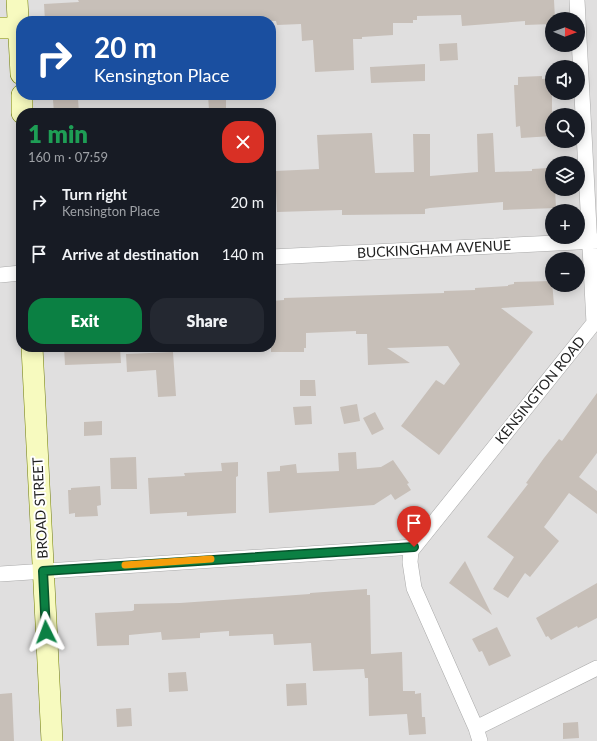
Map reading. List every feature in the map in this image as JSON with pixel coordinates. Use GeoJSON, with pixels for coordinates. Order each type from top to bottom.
{"type":"FeatureCollection","features":[{"type":"Feature","properties":{"kind":"street"},"geometry":{"type":"LineString","coordinates":[[16,55],[9,28],[17,0]]}},
{"type":"Feature","properties":{"kind":"street","name":"KENSINGTON ROAD"},"geometry":{"type":"LineString","coordinates":[[478,734],[414,588],[410,562],[411,551],[596,321],[594,241],[577,0]]}},
{"type":"Feature","properties":{"kind":"street","name":"BUCKINGHAM AVENUE"},"geometry":{"type":"LineString","coordinates":[[276,257],[594,241]]}},
{"type":"Feature","properties":{"kind":"street"},"geometry":{"type":"LineString","coordinates":[[0,275],[16,273]]}},
{"type":"Feature","properties":{"kind":"street","name":"BROAD STREET"},"geometry":{"type":"LineString","coordinates":[[32,352],[52,741]]}},
{"type":"Feature","properties":{"kind":"street"},"geometry":{"type":"LineString","coordinates":[[0,574],[414,547]]}},
{"type":"Feature","properties":{"kind":"street"},"geometry":{"type":"LineString","coordinates":[[478,734],[597,668]]}},
{"type":"Feature","properties":{"kind":"shaded area"},"geometry":{"type":"Polygon","coordinates":[[[0,0],[597,0],[597,741],[0,741],[0,0]]]}},
{"type":"Feature","properties":{"kind":"building"},"geometry":{"type":"Polygon","coordinates":[[[78,0],[554,0],[555,12],[545,12],[545,24],[525,25],[525,21],[462,26],[461,15],[417,16],[417,20],[413,20],[413,23],[393,23],[393,35],[353,39],[354,70],[315,72],[313,40],[302,41],[301,24],[277,25],[276,16],[45,16],[44,4],[79,2],[78,0]]]}},
{"type":"Feature","properties":{"kind":"building"},"geometry":{"type":"Polygon","coordinates":[[[457,43],[458,60],[440,61],[439,44],[457,43]]]}},
{"type":"Feature","properties":{"kind":"building"},"geometry":{"type":"Polygon","coordinates":[[[425,64],[425,81],[371,83],[370,67],[425,64]]]}},
{"type":"Feature","properties":{"kind":"building"},"geometry":{"type":"Polygon","coordinates":[[[542,76],[542,79],[545,79],[545,100],[552,100],[552,108],[545,108],[545,136],[521,138],[520,126],[516,127],[514,85],[518,85],[518,77],[542,76]]]}},
{"type":"Feature","properties":{"kind":"building"},"geometry":{"type":"Polygon","coordinates":[[[53,100],[78,100],[79,108],[54,108],[53,100]]]}},
{"type":"Feature","properties":{"kind":"building"},"geometry":{"type":"Polygon","coordinates":[[[208,100],[226,100],[226,108],[209,108],[208,100]]]}},
{"type":"Feature","properties":{"kind":"building"},"geometry":{"type":"Polygon","coordinates":[[[372,133],[375,173],[414,172],[413,134],[430,134],[430,176],[478,172],[477,134],[493,133],[495,172],[532,171],[532,169],[545,168],[545,196],[555,196],[556,204],[545,204],[545,208],[503,210],[503,202],[430,208],[425,209],[425,214],[342,215],[342,210],[277,212],[276,171],[319,169],[317,135],[372,133]]]}},
{"type":"Feature","properties":{"kind":"building"},"geometry":{"type":"Polygon","coordinates":[[[545,281],[545,292],[553,292],[554,305],[501,308],[533,332],[439,455],[401,426],[436,380],[444,385],[460,364],[448,346],[387,348],[410,363],[368,365],[367,334],[356,334],[356,331],[306,333],[306,348],[304,348],[304,352],[276,352],[276,301],[284,300],[284,298],[444,293],[444,291],[475,290],[475,288],[508,286],[514,284],[514,282],[545,281]]]}},
{"type":"Feature","properties":{"kind":"building"},"geometry":{"type":"Polygon","coordinates":[[[64,352],[120,352],[121,363],[65,365],[64,352]]]}},
{"type":"Feature","properties":{"kind":"building"},"geometry":{"type":"Polygon","coordinates":[[[173,352],[176,396],[158,397],[156,370],[127,372],[126,354],[173,352]]]}},
{"type":"Feature","properties":{"kind":"building"},"geometry":{"type":"Polygon","coordinates":[[[300,380],[315,380],[316,396],[300,396],[300,380]]]}},
{"type":"Feature","properties":{"kind":"building"},"geometry":{"type":"Polygon","coordinates":[[[597,393],[597,453],[579,477],[597,491],[597,514],[569,493],[544,527],[559,541],[530,577],[525,573],[508,598],[493,589],[514,557],[487,537],[528,484],[526,483],[544,458],[559,439],[562,441],[597,393]]]}},
{"type":"Feature","properties":{"kind":"building"},"geometry":{"type":"Polygon","coordinates":[[[357,404],[360,421],[344,424],[340,407],[357,404]]]}},
{"type":"Feature","properties":{"kind":"building"},"geometry":{"type":"Polygon","coordinates":[[[311,406],[312,424],[295,425],[293,407],[311,406]]]}},
{"type":"Feature","properties":{"kind":"building"},"geometry":{"type":"Polygon","coordinates":[[[375,412],[384,429],[372,435],[363,418],[375,412]]]}},
{"type":"Feature","properties":{"kind":"building"},"geometry":{"type":"Polygon","coordinates":[[[102,421],[102,435],[84,436],[84,422],[102,421]]]}},
{"type":"Feature","properties":{"kind":"building"},"geometry":{"type":"Polygon","coordinates":[[[356,452],[357,469],[381,467],[393,460],[409,483],[407,484],[411,490],[395,500],[391,494],[374,505],[269,513],[267,472],[280,471],[280,466],[296,464],[297,473],[339,471],[338,453],[356,452]]]}},
{"type":"Feature","properties":{"kind":"building"},"geometry":{"type":"Polygon","coordinates":[[[136,457],[137,489],[111,489],[110,458],[136,457]]]}},
{"type":"Feature","properties":{"kind":"building"},"geometry":{"type":"Polygon","coordinates":[[[238,462],[238,476],[236,477],[236,513],[187,516],[187,512],[150,514],[148,478],[185,476],[184,473],[222,471],[221,463],[238,462]]]}},
{"type":"Feature","properties":{"kind":"building"},"geometry":{"type":"Polygon","coordinates":[[[100,486],[101,505],[97,506],[98,516],[75,517],[75,513],[69,514],[68,490],[71,490],[71,488],[100,486]]]}},
{"type":"Feature","properties":{"kind":"building"},"geometry":{"type":"Polygon","coordinates":[[[465,561],[492,615],[449,583],[465,561]]]}},
{"type":"Feature","properties":{"kind":"building"},"geometry":{"type":"Polygon","coordinates":[[[597,583],[597,618],[578,628],[577,626],[551,640],[548,636],[546,637],[536,618],[597,583]]]}},
{"type":"Feature","properties":{"kind":"building"},"geometry":{"type":"Polygon","coordinates":[[[367,589],[367,595],[370,595],[371,654],[402,652],[403,691],[415,691],[415,694],[421,693],[422,717],[425,717],[426,734],[409,735],[407,714],[369,716],[368,678],[365,678],[364,669],[313,671],[311,643],[274,645],[273,634],[229,636],[229,631],[200,633],[200,638],[162,640],[161,632],[129,635],[129,645],[97,646],[95,613],[132,611],[134,610],[134,604],[180,603],[367,589]]]}},
{"type":"Feature","properties":{"kind":"building"},"geometry":{"type":"Polygon","coordinates":[[[497,627],[511,656],[489,666],[482,651],[479,652],[472,639],[497,627]]]}},
{"type":"Feature","properties":{"kind":"building"},"geometry":{"type":"Polygon","coordinates":[[[186,672],[188,691],[169,692],[168,673],[186,672]]]}},
{"type":"Feature","properties":{"kind":"building"},"geometry":{"type":"Polygon","coordinates":[[[306,683],[307,705],[287,706],[286,684],[306,683]]]}},
{"type":"Feature","properties":{"kind":"building"},"geometry":{"type":"Polygon","coordinates":[[[12,693],[14,741],[0,741],[0,694],[12,693]]]}},
{"type":"Feature","properties":{"kind":"building"},"geometry":{"type":"Polygon","coordinates":[[[131,708],[132,726],[117,727],[116,709],[131,708]]]}},
{"type":"Feature","properties":{"kind":"building"},"geometry":{"type":"Polygon","coordinates":[[[578,722],[579,738],[563,739],[563,723],[578,722]]]}},
{"type":"Feature","properties":{"kind":"slow traffic"},"geometry":{"type":"LineString","coordinates":[[125,565],[211,559]]}},
{"type":"Feature","properties":{"kind":"route"},"geometry":{"type":"LineString","coordinates":[[46,632],[43,571],[236,557],[414,547]]}}]}
